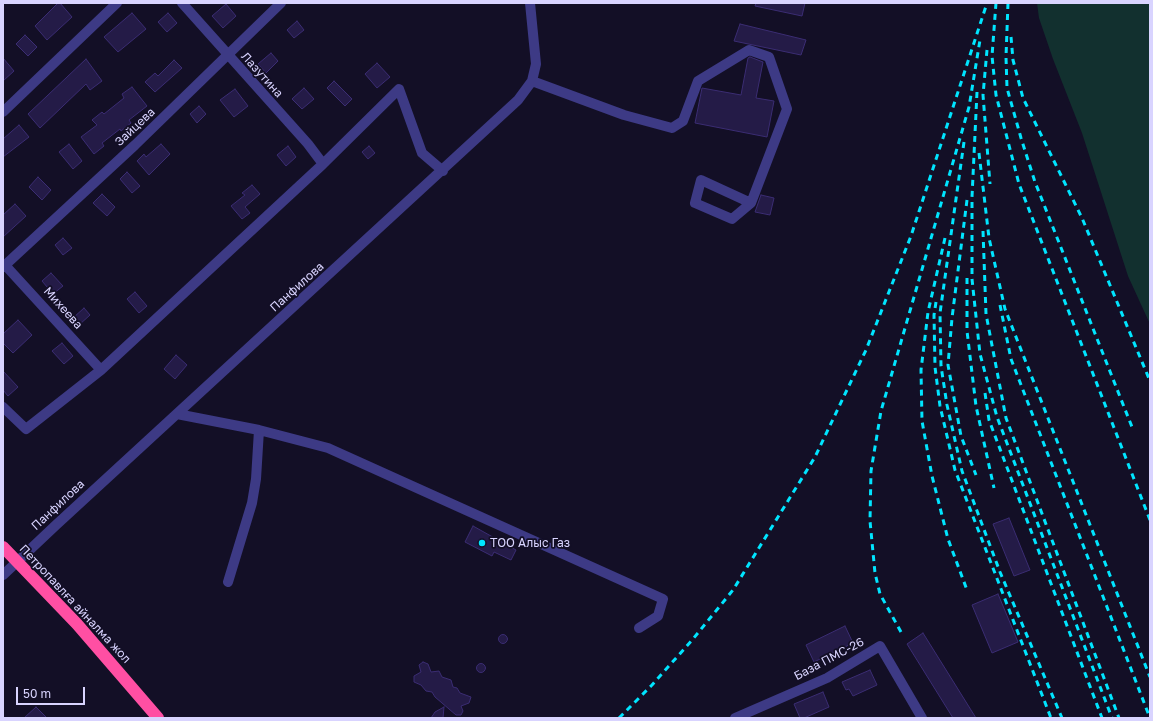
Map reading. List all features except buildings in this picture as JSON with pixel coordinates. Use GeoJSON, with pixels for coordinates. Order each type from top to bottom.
{"type":"FeatureCollection","features":[{"type":"Feature","properties":{"kind":"highway","name":"Петропавлға айналма жол"},"geometry":{"type":"LineString","coordinates":[[3,547],[77,624],[158,718]]}},
{"type":"Feature","properties":{"kind":"street"},"geometry":{"type":"LineString","coordinates":[[3,112],[117,3]]}},
{"type":"Feature","properties":{"kind":"street","name":"Лазутина"},"geometry":{"type":"LineString","coordinates":[[182,3],[308,144],[323,164]]}},
{"type":"Feature","properties":{"kind":"street","name":"Зайцева"},"geometry":{"type":"LineString","coordinates":[[6,264],[228,56],[281,3]]}},
{"type":"Feature","properties":{"kind":"street","name":"Панфилова"},"geometry":{"type":"LineString","coordinates":[[3,575],[443,171],[518,100],[532,81],[536,50],[530,3]]}},
{"type":"Feature","properties":{"kind":"street"},"geometry":{"type":"LineString","coordinates":[[532,81],[624,115],[672,128],[683,121],[698,81],[749,50],[768,57],[787,109],[751,203],[732,219],[695,202],[701,180],[751,203]]}},
{"type":"Feature","properties":{"kind":"street"},"geometry":{"type":"LineString","coordinates":[[3,407],[26,429],[101,370],[323,164],[399,89],[422,153],[443,171]]}},
{"type":"Feature","properties":{"kind":"street","name":"Михеева"},"geometry":{"type":"LineString","coordinates":[[3,252],[6,264],[101,370]]}},
{"type":"Feature","properties":{"kind":"street"},"geometry":{"type":"LineString","coordinates":[[177,414],[259,430],[328,448],[663,599],[658,616],[639,628]]}},
{"type":"Feature","properties":{"kind":"street"},"geometry":{"type":"LineString","coordinates":[[228,582],[252,503],[256,479],[259,430]]}},
{"type":"Feature","properties":{"kind":"street","name":"База ПМС-26"},"geometry":{"type":"LineString","coordinates":[[736,718],[826,678],[880,646],[922,718]]}},
{"type":"Feature","properties":{"kind":"green space"},"geometry":{"type":"Polygon","coordinates":[[[1037,3],[1150,3],[1150,324],[1128,276],[1082,133],[1053,59],[1039,18],[1037,3]]]}},
{"type":"Feature","properties":{"kind":"railway"},"geometry":{"type":"LineString","coordinates":[[619,718],[652,685],[693,639],[733,590],[815,457],[866,350],[911,236],[987,3]]}},
{"type":"Feature","properties":{"kind":"railway"},"geometry":{"type":"LineString","coordinates":[[996,3],[992,56],[996,95],[1019,184],[1150,520]]}},
{"type":"Feature","properties":{"kind":"railway"},"geometry":{"type":"LineString","coordinates":[[1008,3],[1006,57],[1007,88],[1021,138],[1035,182],[1132,427]]}},
{"type":"Feature","properties":{"kind":"railway"},"geometry":{"type":"LineString","coordinates":[[1011,37],[1013,60],[1023,98],[1082,218],[1150,381]]}},
{"type":"Feature","properties":{"kind":"railway"},"geometry":{"type":"LineString","coordinates":[[901,632],[880,594],[875,573],[870,521],[871,471],[881,411],[969,107],[980,40]]}},
{"type":"Feature","properties":{"kind":"railway"},"geometry":{"type":"LineString","coordinates":[[987,50],[983,95],[990,184]]}},
{"type":"Feature","properties":{"kind":"railway"},"geometry":{"type":"LineString","coordinates":[[977,92],[972,197],[972,279],[980,354],[997,417],[1112,718]]}},
{"type":"Feature","properties":{"kind":"railway"},"geometry":{"type":"LineString","coordinates":[[964,142],[940,313],[941,366],[947,405],[962,471],[1000,572],[1062,718]]}},
{"type":"Feature","properties":{"kind":"railway"},"geometry":{"type":"LineString","coordinates":[[979,153],[989,238],[1005,309],[1150,677]]}},
{"type":"Feature","properties":{"kind":"railway"},"geometry":{"type":"LineString","coordinates":[[967,200],[952,318],[948,365],[961,436],[976,475]]}},
{"type":"Feature","properties":{"kind":"railway"},"geometry":{"type":"LineString","coordinates":[[983,231],[986,314],[1006,418],[1119,718]]}},
{"type":"Feature","properties":{"kind":"railway"},"geometry":{"type":"LineString","coordinates":[[945,238],[928,312],[921,370],[922,421],[932,476],[948,539],[967,590]]}},
{"type":"Feature","properties":{"kind":"railway"},"geometry":{"type":"LineString","coordinates":[[967,278],[967,331],[976,406],[994,488]]}},
{"type":"Feature","properties":{"kind":"railway"},"geometry":{"type":"LineString","coordinates":[[936,302],[934,315],[935,367],[940,406],[955,470],[1051,718]]}},
{"type":"Feature","properties":{"kind":"railway"},"geometry":{"type":"LineString","coordinates":[[1000,305],[1011,359],[1150,718]]}},
{"type":"Feature","properties":{"kind":"railway"},"geometry":{"type":"LineString","coordinates":[[985,393],[989,420],[1102,718]]}},
{"type":"Feature","properties":{"kind":"place","name":"ТОО Алыс Газ"},"geometry":{"type":"Point","coordinates":[482,543]}}]}
